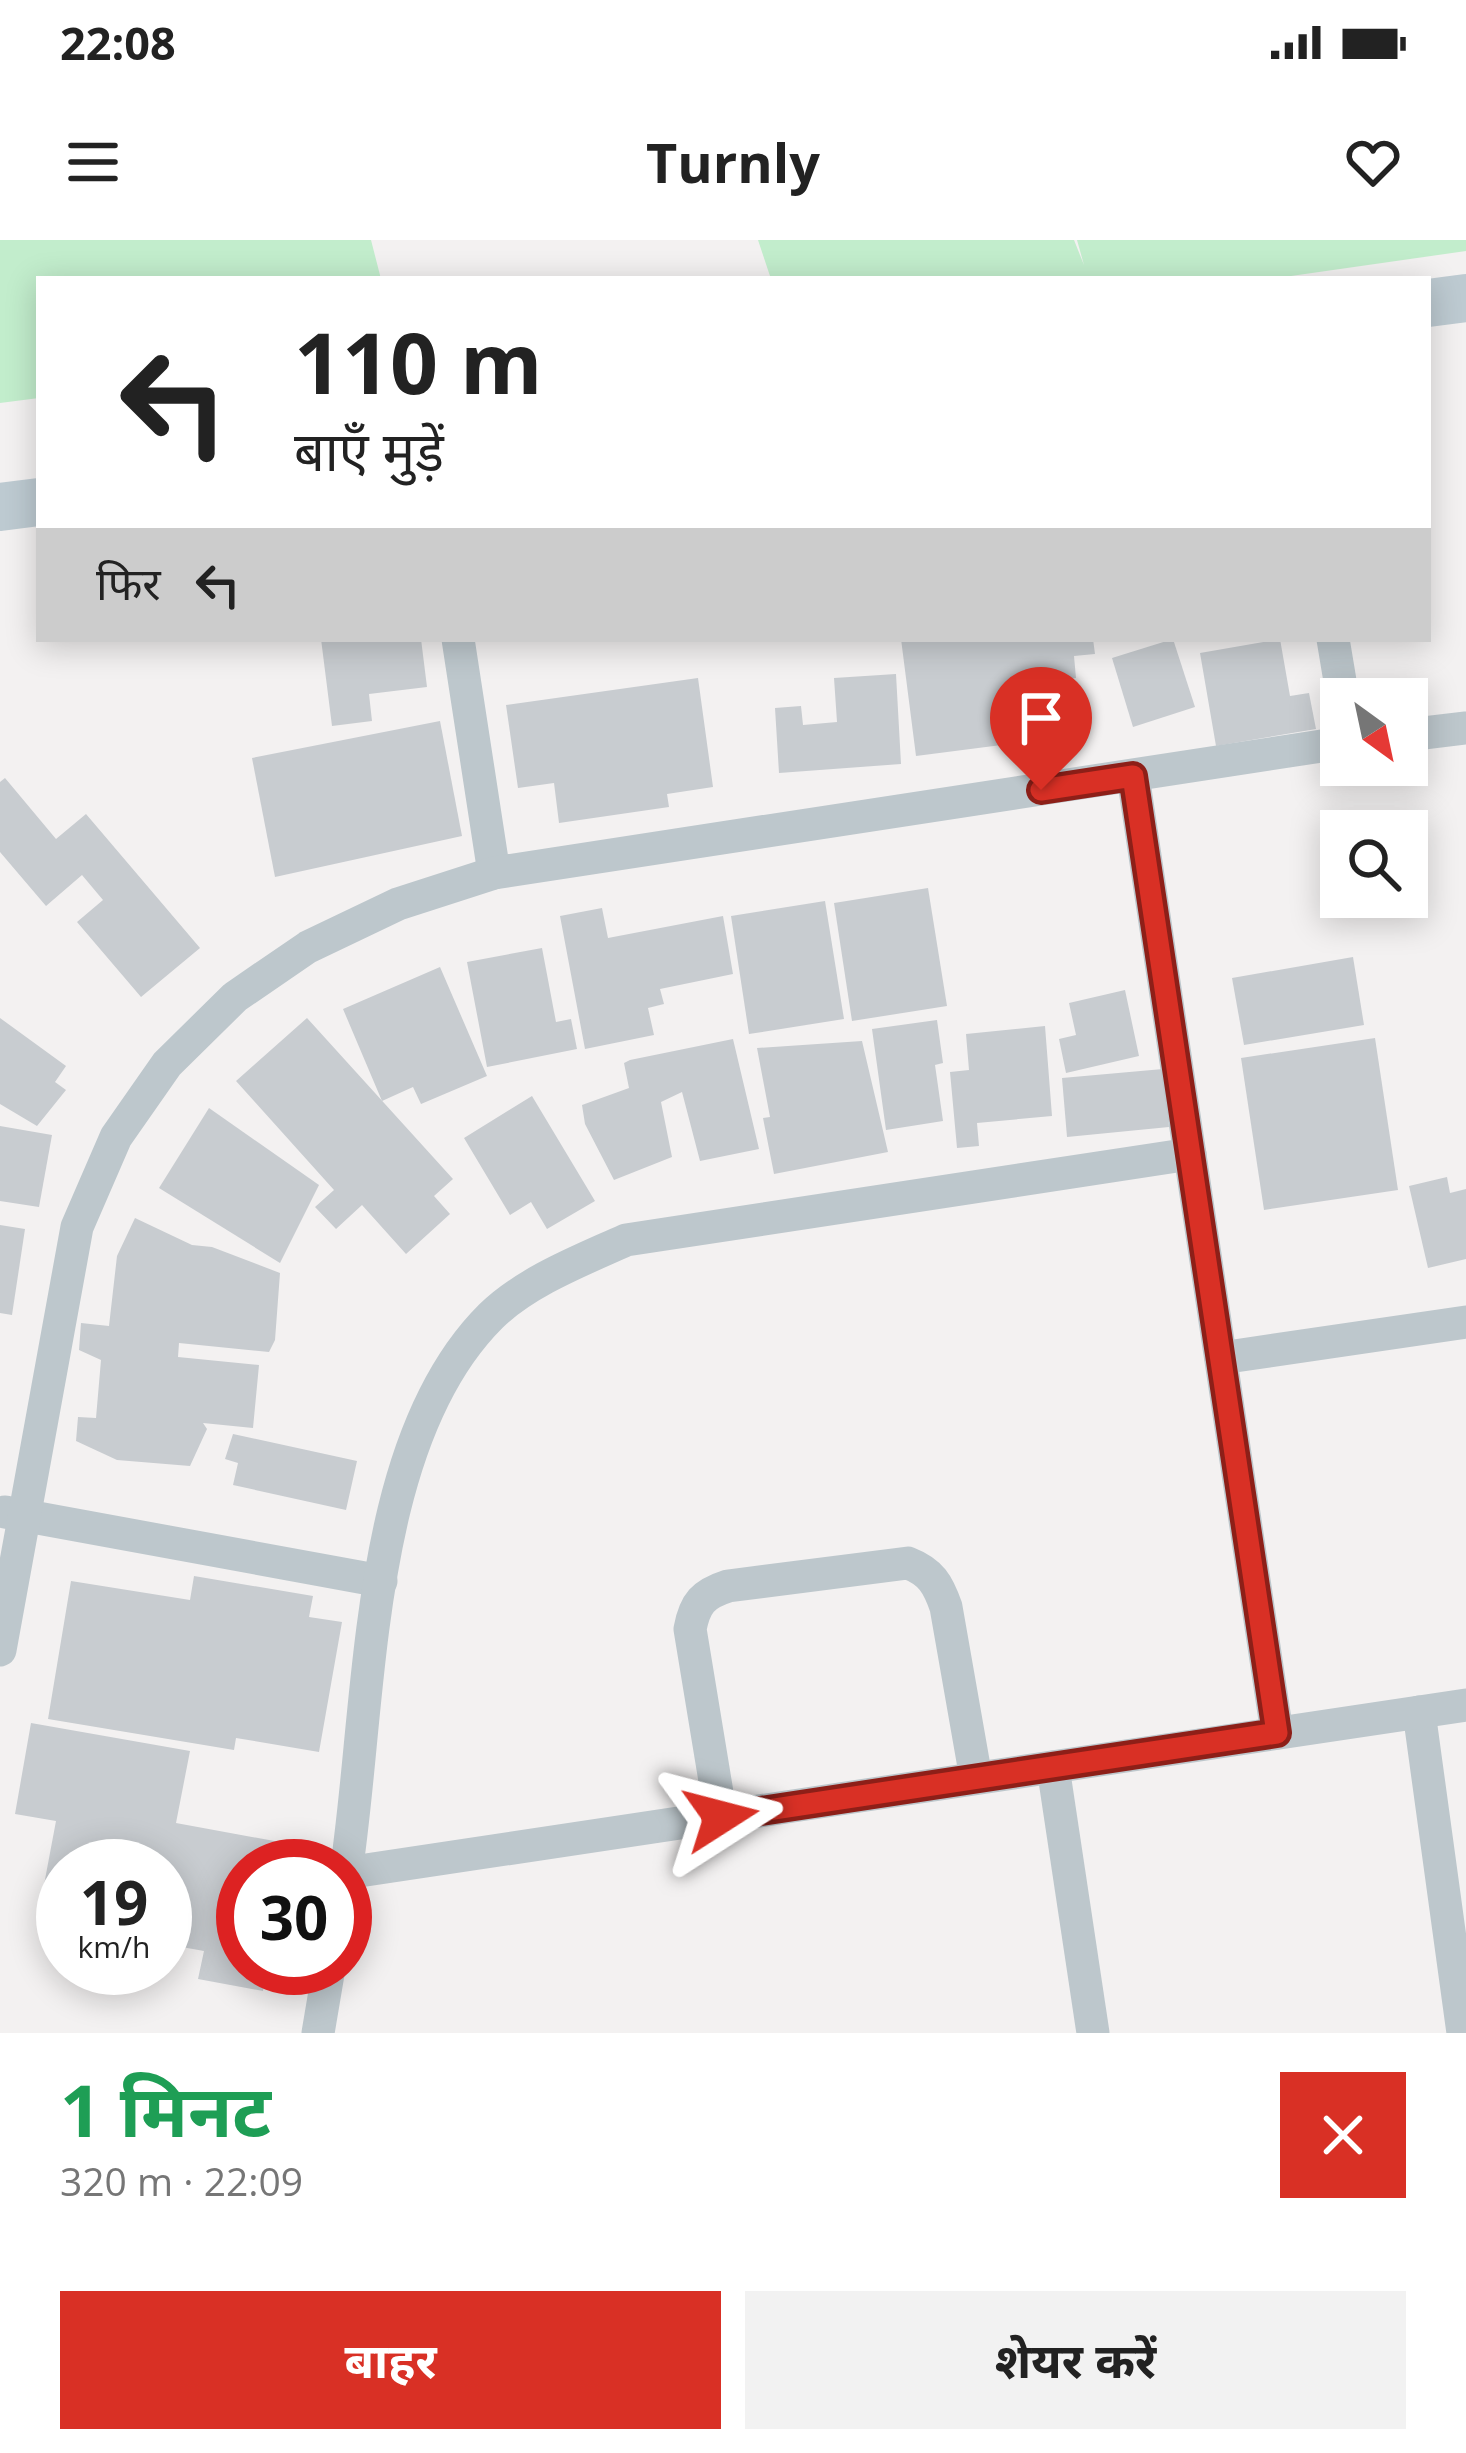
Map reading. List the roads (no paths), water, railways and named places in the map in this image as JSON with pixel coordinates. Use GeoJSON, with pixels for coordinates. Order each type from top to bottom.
{"type":"FeatureCollection","features":[{"type":"Feature","properties":{"kind":"main road"},"geometry":{"type":"LineString","coordinates":[[1431,303],[1466,298]]}},
{"type":"Feature","properties":{"kind":"street"},"geometry":{"type":"LineString","coordinates":[[458,642],[494,873]]}},
{"type":"Feature","properties":{"kind":"street"},"geometry":{"type":"LineString","coordinates":[[1334,642],[1340,678]]}},
{"type":"Feature","properties":{"kind":"street"},"geometry":{"type":"LineString","coordinates":[[1428,733],[1466,728]]}},
{"type":"Feature","properties":{"kind":"street"},"geometry":{"type":"LineString","coordinates":[[0,1651],[11,1513],[77,1227],[116,1137],[166,1064],[235,997],[308,947],[398,904],[494,873],[1320,746]]}},
{"type":"Feature","properties":{"kind":"street"},"geometry":{"type":"LineString","coordinates":[[1133,776],[1277,1733]]}},
{"type":"Feature","properties":{"kind":"street"},"geometry":{"type":"LineString","coordinates":[[350,1839],[380,1581],[415,1437],[445,1370],[494,1313],[557,1272],[626,1240],[1190,1154]]}},
{"type":"Feature","properties":{"kind":"street"},"geometry":{"type":"LineString","coordinates":[[1221,1358],[1466,1322]]}},
{"type":"Feature","properties":{"kind":"street"},"geometry":{"type":"LineString","coordinates":[[11,1513],[380,1581]]}},
{"type":"Feature","properties":{"kind":"street"},"geometry":{"type":"LineString","coordinates":[[721,1817],[690,1629],[694,1608],[706,1593],[728,1586],[908,1564],[925,1570],[938,1585],[946,1607],[976,1778]]}},
{"type":"Feature","properties":{"kind":"street"},"geometry":{"type":"LineString","coordinates":[[372,1872],[1466,1705]]}},
{"type":"Feature","properties":{"kind":"street"},"geometry":{"type":"LineString","coordinates":[[1419,1712],[1463,2033]]}},
{"type":"Feature","properties":{"kind":"street"},"geometry":{"type":"LineString","coordinates":[[1052,1767],[1093,2033]]}},
{"type":"Feature","properties":{"kind":"street"},"geometry":{"type":"LineString","coordinates":[[318,2033],[324,1995]]}}]}
